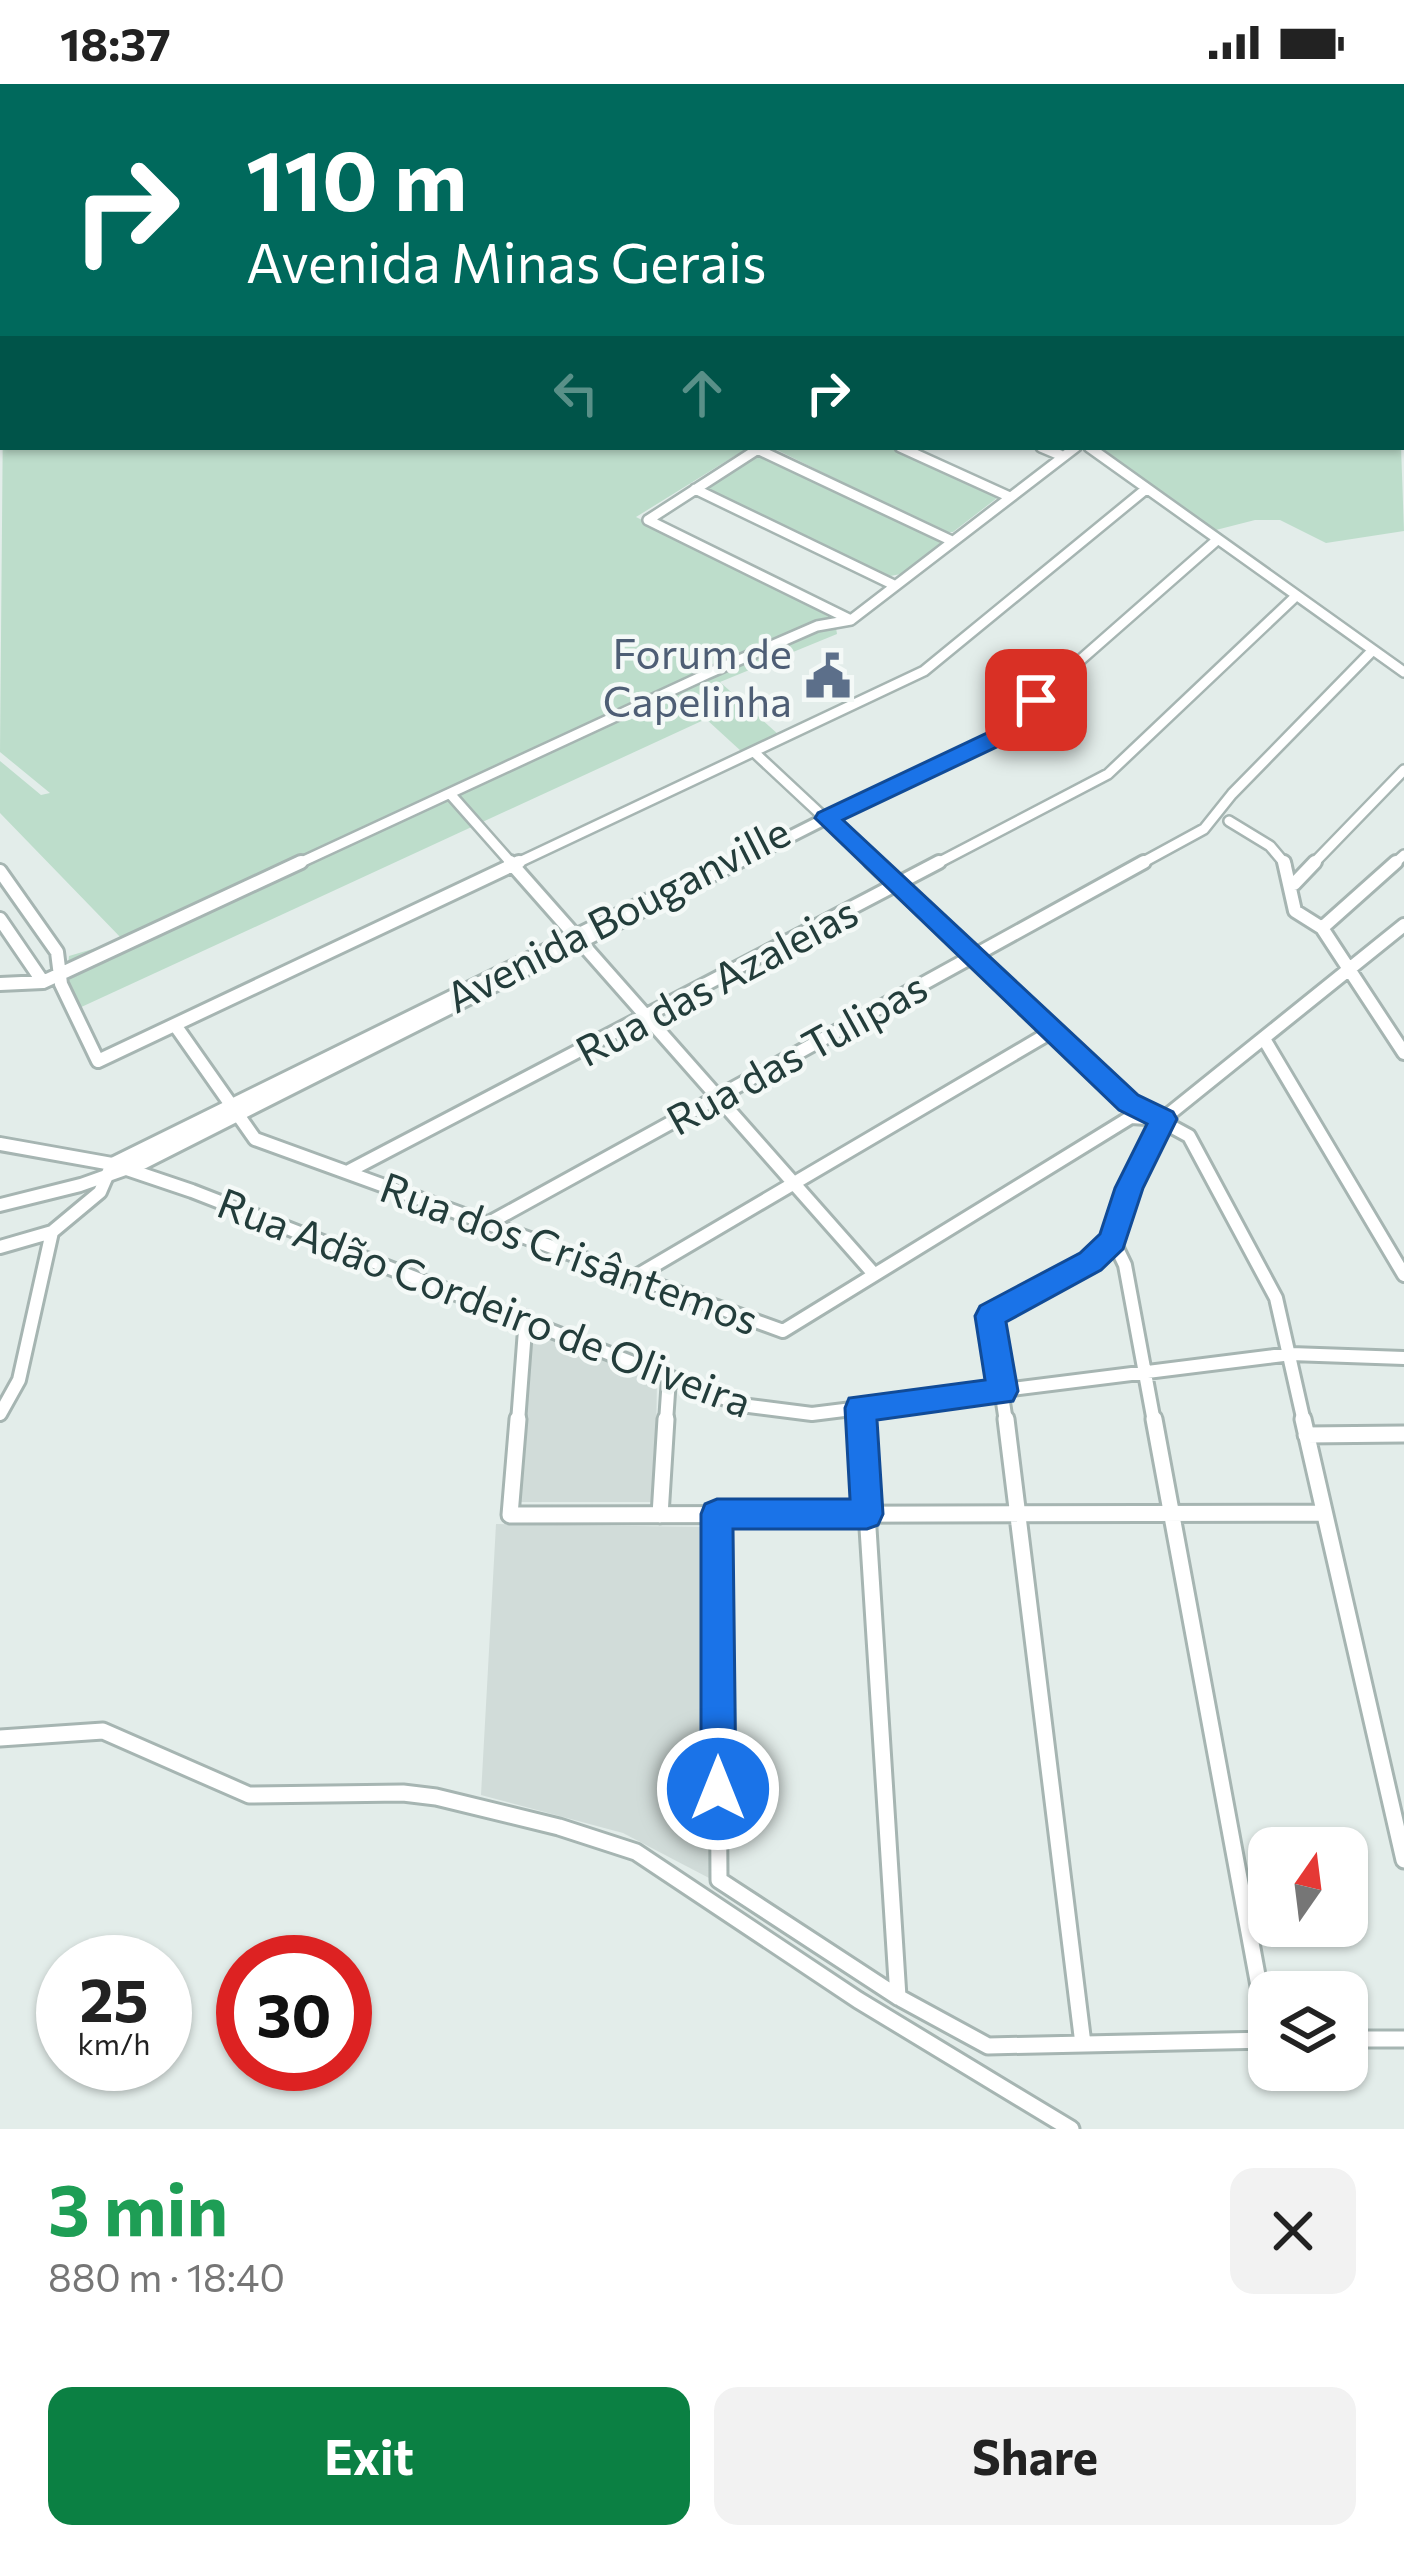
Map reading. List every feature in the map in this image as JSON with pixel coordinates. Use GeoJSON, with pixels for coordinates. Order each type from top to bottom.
{"type":"FeatureCollection","features":[{"type":"Feature","properties":{"kind":"street"},"geometry":{"type":"LineString","coordinates":[[756,450],[648,520],[851,620]]}},
{"type":"Feature","properties":{"kind":"street"},"geometry":{"type":"LineString","coordinates":[[763,450],[950,540]]}},
{"type":"Feature","properties":{"kind":"street"},"geometry":{"type":"LineString","coordinates":[[907,450],[1010,497]]}},
{"type":"Feature","properties":{"kind":"street"},"geometry":{"type":"LineString","coordinates":[[1048,450],[1060,455]]}},
{"type":"Feature","properties":{"kind":"street"},"geometry":{"type":"LineString","coordinates":[[0,984],[43,982],[707,674],[817,626],[851,620],[1070,450]]}},
{"type":"Feature","properties":{"kind":"street"},"geometry":{"type":"LineString","coordinates":[[1093,450],[1404,672]]}},
{"type":"Feature","properties":{"kind":"street"},"geometry":{"type":"LineString","coordinates":[[695,489],[893,585]]}},
{"type":"Feature","properties":{"kind":"street"},"geometry":{"type":"LineString","coordinates":[[1,872],[57,952],[58,974],[98,1061],[924,671],[1146,489]]}},
{"type":"Feature","properties":{"kind":"street"},"geometry":{"type":"LineString","coordinates":[[1036,700],[1217,540]]}},
{"type":"Feature","properties":{"kind":"street","name":"Rua das Azaleias"},"geometry":{"type":"LineString","coordinates":[[349,1171],[1108,774],[1296,596]]}},
{"type":"Feature","properties":{"kind":"street","name":"Rua das Tulipas"},"geometry":{"type":"LineString","coordinates":[[489,1223],[1204,829],[1232,794],[1372,651]]}},
{"type":"Feature","properties":{"kind":"street","name":"Avenida Bouganville"},"geometry":{"type":"LineString","coordinates":[[0,1205],[81,1185],[115,1170],[823,815],[1016,728],[1036,700]]}},
{"type":"Feature","properties":{"kind":"street"},"geometry":{"type":"LineString","coordinates":[[755,753],[1128,1103],[1189,1136],[1276,1298],[1404,1860]]}},
{"type":"Feature","properties":{"kind":"street"},"geometry":{"type":"LineString","coordinates":[[1294,884],[1404,770]]}},
{"type":"Feature","properties":{"kind":"street"},"geometry":{"type":"LineString","coordinates":[[452,796],[873,1273]]}},
{"type":"Feature","properties":{"kind":"street"},"geometry":{"type":"LineString","coordinates":[[1229,821],[1271,844],[1284,857],[1294,884],[1295,911],[1322,928],[1404,1051]]}},
{"type":"Feature","properties":{"kind":"street"},"geometry":{"type":"LineString","coordinates":[[1322,928],[1404,855]]}},
{"type":"Feature","properties":{"kind":"street"},"geometry":{"type":"LineString","coordinates":[[0,919],[43,982]]}},
{"type":"Feature","properties":{"kind":"street","name":"Rua dos Crisântemos"},"geometry":{"type":"LineString","coordinates":[[175,1025],[255,1139],[783,1331],[1131,1117],[1163,1119],[1404,925]]}},
{"type":"Feature","properties":{"kind":"street"},"geometry":{"type":"LineString","coordinates":[[633,1278],[792,1180],[1051,1032]]}},
{"type":"Feature","properties":{"kind":"street"},"geometry":{"type":"LineString","coordinates":[[1264,1040],[1404,1275]]}},
{"type":"Feature","properties":{"kind":"street"},"geometry":{"type":"LineString","coordinates":[[1083,2044],[1020,1514],[990,1316],[1091,1261],[1113,1240],[1129,1188],[1163,1119]]}},
{"type":"Feature","properties":{"kind":"street","name":"Rua Adão Cordeiro de Oliveira"},"geometry":{"type":"LineString","coordinates":[[0,1144],[115,1170],[526,1317],[741,1405],[812,1414],[1291,1354],[1404,1358]]}},
{"type":"Feature","properties":{"kind":"street"},"geometry":{"type":"LineString","coordinates":[[0,1247],[52,1232],[100,1192],[115,1170]]}},
{"type":"Feature","properties":{"kind":"street"},"geometry":{"type":"LineString","coordinates":[[0,1408],[19,1380],[52,1232]]}},
{"type":"Feature","properties":{"kind":"street"},"geometry":{"type":"LineString","coordinates":[[1113,1240],[1125,1265],[1256,1971]]}},
{"type":"Feature","properties":{"kind":"street"},"geometry":{"type":"LineString","coordinates":[[526,1317],[511,1515],[1323,1513]]}},
{"type":"Feature","properties":{"kind":"street"},"geometry":{"type":"LineString","coordinates":[[660,1515],[669,1378]]}},
{"type":"Feature","properties":{"kind":"street"},"geometry":{"type":"LineString","coordinates":[[0,1386],[19,1380]]}},
{"type":"Feature","properties":{"kind":"street"},"geometry":{"type":"LineString","coordinates":[[860,1408],[898,1996]]}},
{"type":"Feature","properties":{"kind":"street"},"geometry":{"type":"LineString","coordinates":[[1306,1435],[1404,1434]]}},
{"type":"Feature","properties":{"kind":"street"},"geometry":{"type":"LineString","coordinates":[[717,1514],[719,1880],[898,1996],[988,2046],[1248,2040]]}},
{"type":"Feature","properties":{"kind":"street"},"geometry":{"type":"LineString","coordinates":[[0,1738],[93,1729],[119,1736],[226,1790],[250,1795],[403,1793],[436,1797],[559,1827],[636,1852],[858,2000],[1071,2129]]}},
{"type":"Feature","properties":{"kind":"street"},"geometry":{"type":"LineString","coordinates":[[1368,2039],[1404,2039]]}},
{"type":"Feature","properties":{"kind":"shaded area"},"geometry":{"type":"Polygon","coordinates":[[[532,1330],[657,1380],[655,1502],[520,1502],[532,1330]]]}},
{"type":"Feature","properties":{"kind":"shaded area"},"geometry":{"type":"Polygon","coordinates":[[[496,1524],[708,1527],[709,1878],[623,1833],[481,1795],[496,1524]]]}},
{"type":"Feature","properties":{"kind":"green space"},"geometry":{"type":"Polygon","coordinates":[[[3,450],[744,450],[636,517],[834,616],[837,634],[720,682],[779,735],[742,752],[706,719],[77,1009],[66,982],[69,956],[123,940],[0,813],[0,761],[41,795],[50,793],[0,752],[3,450]]]}},
{"type":"Feature","properties":{"kind":"green space"},"geometry":{"type":"Polygon","coordinates":[[[777,450],[897,450],[997,498],[953,532],[943,532],[777,450]]]}},
{"type":"Feature","properties":{"kind":"green space"},"geometry":{"type":"Polygon","coordinates":[[[1101,450],[1401,450],[1404,531],[1326,543],[1280,520],[1255,520],[1212,531],[1101,450]]]}},
{"type":"Feature","properties":{"kind":"green space"},"geometry":{"type":"Polygon","coordinates":[[[756,455],[939,540],[940,545],[901,574],[885,577],[708,490],[709,484],[756,455]]]}},
{"type":"Feature","properties":{"kind":"place","name":"Forum de Capelinha"},"geometry":{"type":"Point","coordinates":[828,676]}},
{"type":"Feature","properties":{"kind":"route"},"geometry":{"type":"LineString","coordinates":[[718,1789],[717,1514],[867,1514],[860,1408],[1002,1391],[990,1316],[1091,1261],[1113,1240],[1129,1188],[1163,1119],[1128,1103],[827,818],[1016,728],[1036,700]]}}]}
